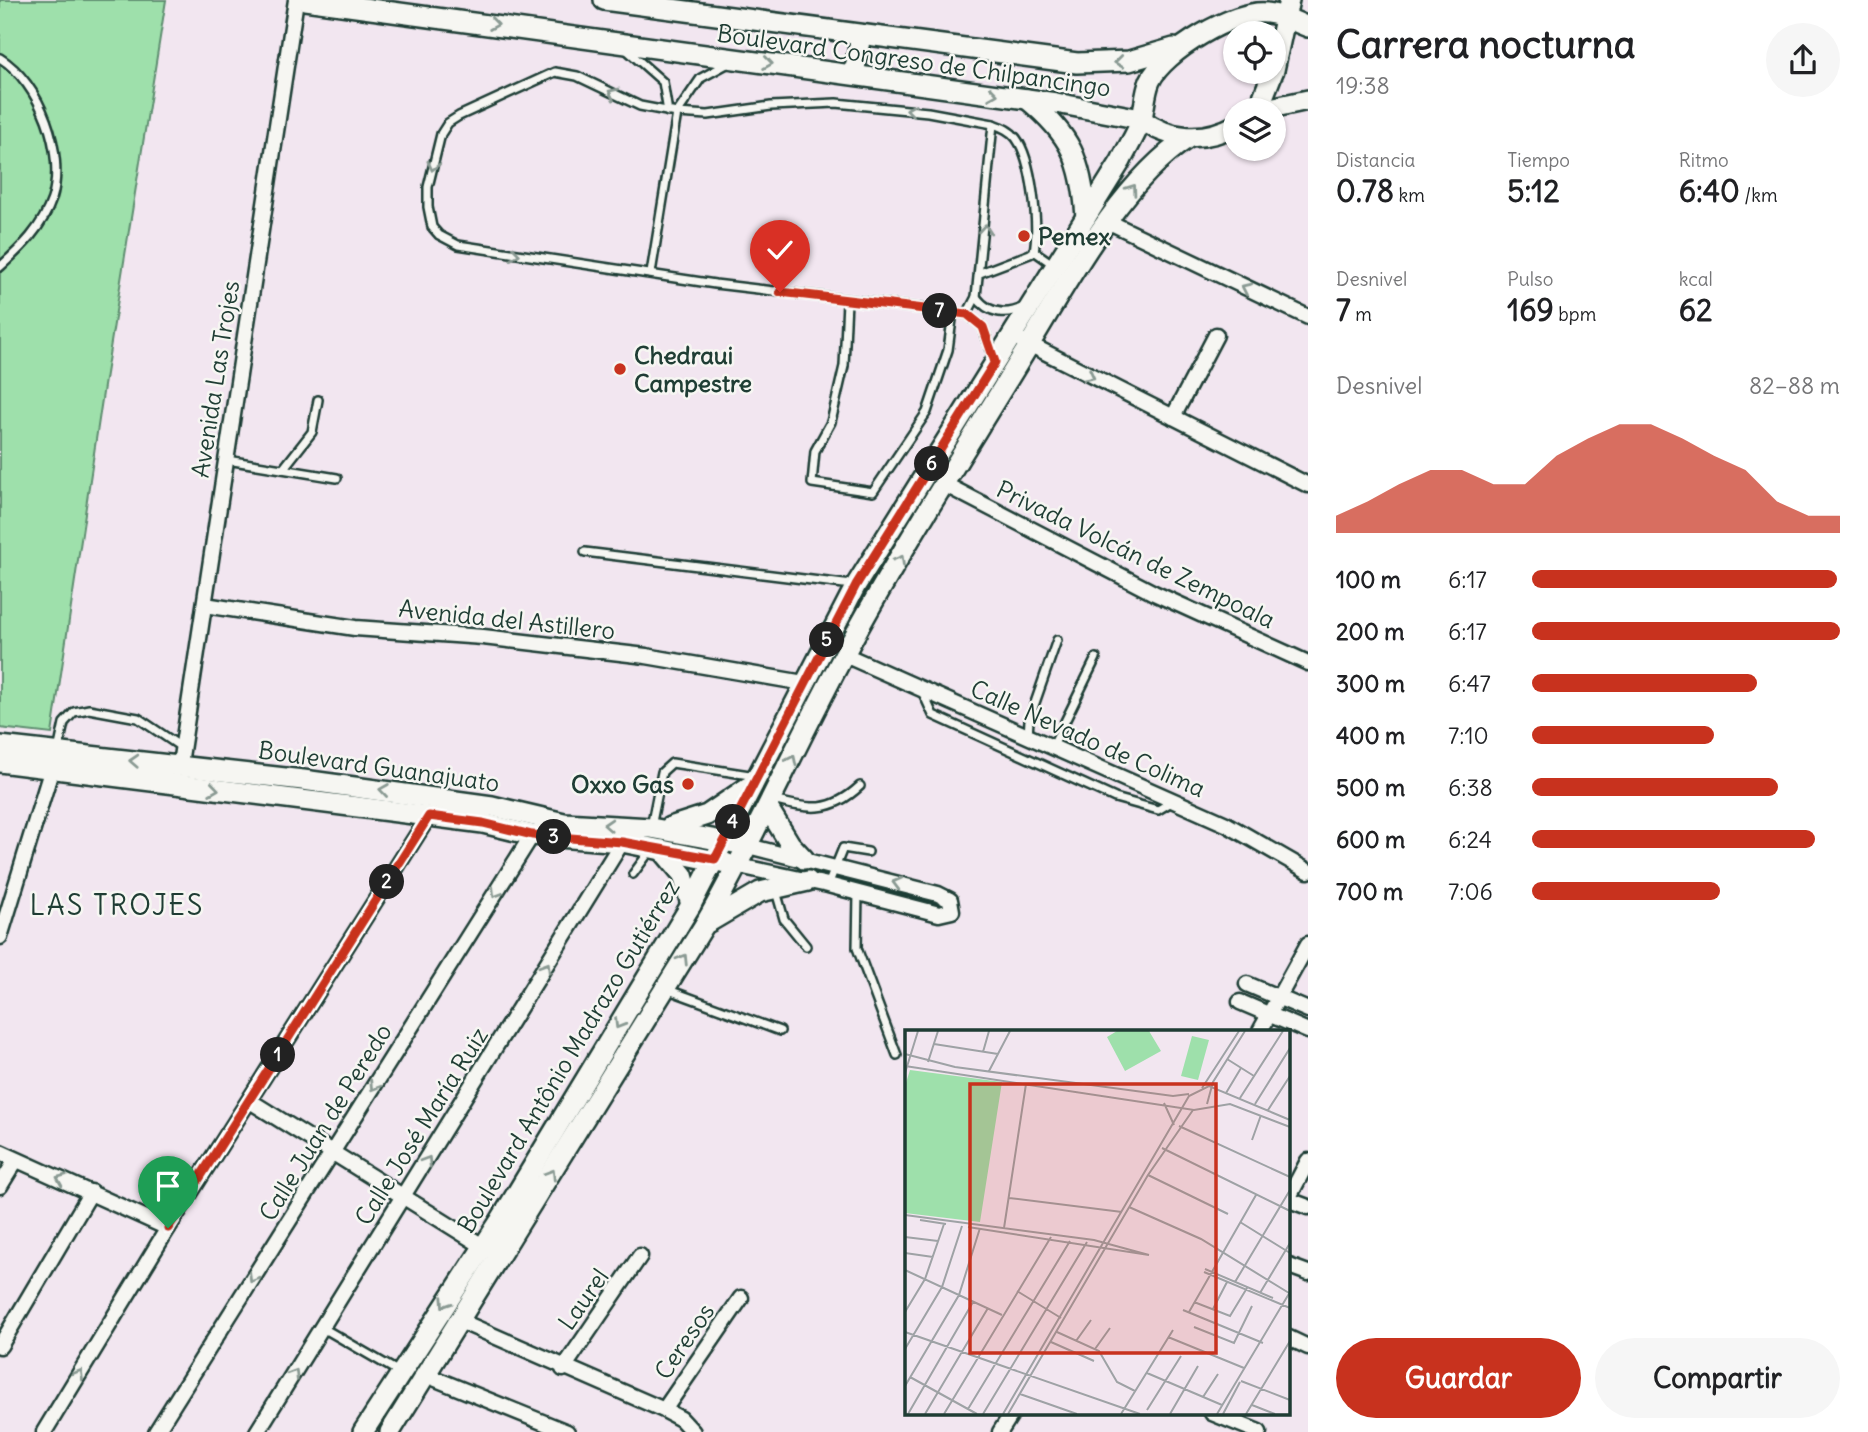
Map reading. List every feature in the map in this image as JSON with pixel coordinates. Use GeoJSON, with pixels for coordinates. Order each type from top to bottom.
{"type":"FeatureCollection","features":[{"type":"Feature","properties":{"kind":"street","name":"Avenida Las Trojes"},"geometry":{"type":"LineString","coordinates":[[180,755],[296,0]]}},
{"type":"Feature","properties":{"kind":"street","name":"Boulevard Congreso de Chilpancingo"},"geometry":{"type":"LineString","coordinates":[[305,0],[1026,99],[1142,119],[1153,128],[1188,138]]}},
{"type":"Feature","properties":{"kind":"street"},"geometry":{"type":"LineString","coordinates":[[604,0],[1077,63],[1129,61],[1185,44],[1223,25]]}},
{"type":"Feature","properties":{"kind":"street"},"geometry":{"type":"LineString","coordinates":[[1230,21],[1252,0]]}},
{"type":"Feature","properties":{"kind":"street"},"geometry":{"type":"LineString","coordinates":[[1232,21],[1286,9],[1308,27]]}},
{"type":"Feature","properties":{"kind":"street"},"geometry":{"type":"LineString","coordinates":[[854,74],[861,35]]}},
{"type":"Feature","properties":{"kind":"street","name":"Boulevard Antônio Madrazo Gutiérrez"},"geometry":{"type":"LineString","coordinates":[[363,1432],[691,905],[856,585],[1121,161],[1142,119],[1150,80],[1160,65],[1185,44]]}},
{"type":"Feature","properties":{"kind":"street"},"geometry":{"type":"LineString","coordinates":[[1026,99],[1050,119],[1069,142],[1081,177],[1086,218]]}},
{"type":"Feature","properties":{"kind":"street"},"geometry":{"type":"LineString","coordinates":[[1286,104],[1308,100]]}},
{"type":"Feature","properties":{"kind":"street"},"geometry":{"type":"LineString","coordinates":[[1188,138],[1223,130]]}},
{"type":"Feature","properties":{"kind":"street","name":"Boulevard Antônio Madrazo Gutiérrez"},"geometry":{"type":"LineString","coordinates":[[390,1432],[705,924],[739,866],[845,655],[944,484],[1029,345],[1109,222],[1150,167],[1188,138]]}},
{"type":"Feature","properties":{"kind":"street"},"geometry":{"type":"LineString","coordinates":[[1109,222],[1308,317]]}},
{"type":"Feature","properties":{"kind":"street"},"geometry":{"type":"LineString","coordinates":[[1011,335],[1308,485]]}},
{"type":"Feature","properties":{"kind":"street"},"geometry":{"type":"LineString","coordinates":[[1173,417],[1216,335]]}},
{"type":"Feature","properties":{"kind":"street","name":"Privada Volcán de Zempoala"},"geometry":{"type":"LineString","coordinates":[[944,484],[1154,593],[1308,663]]}},
{"type":"Feature","properties":{"kind":"street","name":"Avenida del Astillero"},"geometry":{"type":"LineString","coordinates":[[205,605],[355,628],[483,637],[646,656],[804,683]]}},
{"type":"Feature","properties":{"kind":"street","name":"Calle Nevado de Colima"},"geometry":{"type":"LineString","coordinates":[[845,655],[1226,824],[1308,871]]}},
{"type":"Feature","properties":{"kind":"street","name":"Boulevard Guanajuato"},"geometry":{"type":"LineString","coordinates":[[0,746],[55,760],[483,823],[532,835],[622,842],[739,866]]}},
{"type":"Feature","properties":{"kind":"street","name":"Boulevard Guanajuato"},"geometry":{"type":"LineString","coordinates":[[0,762],[110,760],[180,755],[492,806],[564,823],[655,828],[748,846]]}},
{"type":"Feature","properties":{"kind":"street"},"geometry":{"type":"LineString","coordinates":[[0,936],[55,760]]}},
{"type":"Feature","properties":{"kind":"street"},"geometry":{"type":"LineString","coordinates":[[655,828],[707,815],[754,780]]}},
{"type":"Feature","properties":{"kind":"street"},"geometry":{"type":"LineString","coordinates":[[770,804],[790,844],[804,859]]}},
{"type":"Feature","properties":{"kind":"street"},"geometry":{"type":"LineString","coordinates":[[44,1432],[168,1228],[429,816]]}},
{"type":"Feature","properties":{"kind":"street","name":"Calle Juan de Peredo"},"geometry":{"type":"LineString","coordinates":[[156,1432],[532,835]]}},
{"type":"Feature","properties":{"kind":"street","name":"Calle José María Ruiz"},"geometry":{"type":"LineString","coordinates":[[257,1432],[622,842]]}},
{"type":"Feature","properties":{"kind":"street"},"geometry":{"type":"LineString","coordinates":[[739,866],[828,885],[939,914],[949,914],[953,908],[950,900],[938,894],[748,846]]}},
{"type":"Feature","properties":{"kind":"street"},"geometry":{"type":"LineString","coordinates":[[657,849],[683,875],[691,905]]}},
{"type":"Feature","properties":{"kind":"street"},"geometry":{"type":"LineString","coordinates":[[705,924],[749,897],[776,887],[808,881]]}},
{"type":"Feature","properties":{"kind":"street"},"geometry":{"type":"LineString","coordinates":[[1261,1030],[1308,944]]}},
{"type":"Feature","properties":{"kind":"street"},"geometry":{"type":"LineString","coordinates":[[1247,984],[1308,1010]]}},
{"type":"Feature","properties":{"kind":"street"},"geometry":{"type":"LineString","coordinates":[[1240,1002],[1308,1031]]}},
{"type":"Feature","properties":{"kind":"street"},"geometry":{"type":"LineString","coordinates":[[250,1101],[499,1256]]}},
{"type":"Feature","properties":{"kind":"street"},"geometry":{"type":"LineString","coordinates":[[0,1152],[168,1228]]}},
{"type":"Feature","properties":{"kind":"street"},"geometry":{"type":"LineString","coordinates":[[0,1186],[16,1160]]}},
{"type":"Feature","properties":{"kind":"street"},"geometry":{"type":"LineString","coordinates":[[1290,1197],[1308,1161]]}},
{"type":"Feature","properties":{"kind":"street"},"geometry":{"type":"LineString","coordinates":[[0,1346],[91,1192]]}},
{"type":"Feature","properties":{"kind":"street"},"geometry":{"type":"LineString","coordinates":[[1290,1199],[1308,1207]]}},
{"type":"Feature","properties":{"kind":"street","name":"Laurel"},"geometry":{"type":"LineString","coordinates":[[563,1368],[640,1256]]}},
{"type":"Feature","properties":{"kind":"street"},"geometry":{"type":"LineString","coordinates":[[1290,1266],[1308,1273]]}},
{"type":"Feature","properties":{"kind":"street","name":"Ceresos"},"geometry":{"type":"LineString","coordinates":[[664,1410],[741,1297]]}},
{"type":"Feature","properties":{"kind":"street"},"geometry":{"type":"LineString","coordinates":[[460,1321],[664,1410],[681,1419],[693,1432]]}},
{"type":"Feature","properties":{"kind":"street"},"geometry":{"type":"LineString","coordinates":[[1290,1338],[1308,1347]]}},
{"type":"Feature","properties":{"kind":"street"},"geometry":{"type":"LineString","coordinates":[[426,1375],[567,1432]]}},
{"type":"Feature","properties":{"kind":"street"},"geometry":{"type":"LineString","coordinates":[[1000,1432],[1011,1414]]}},
{"type":"Feature","properties":{"kind":"street"},"geometry":{"type":"LineString","coordinates":[[1214,1414],[1259,1432]]}},
{"type":"Feature","properties":{"kind":"lane"},"geometry":{"type":"LineString","coordinates":[[616,42],[663,82],[668,112]]}},
{"type":"Feature","properties":{"kind":"lane"},"geometry":{"type":"LineString","coordinates":[[0,58],[19,75],[42,111],[51,139],[55,182],[53,196],[35,234],[0,267]]}},
{"type":"Feature","properties":{"kind":"lane"},"geometry":{"type":"LineString","coordinates":[[652,273],[677,113],[701,78],[737,59]]}},
{"type":"Feature","properties":{"kind":"lane"},"geometry":{"type":"LineString","coordinates":[[995,362],[983,327],[967,314],[847,301],[458,245],[439,235],[428,216],[428,187],[441,134],[448,123],[555,72],[577,76],[640,106],[668,112],[708,115],[771,106],[836,103],[929,112],[993,124],[1006,130],[1021,148],[1037,218],[1034,251]]}},
{"type":"Feature","properties":{"kind":"lane"},"geometry":{"type":"LineString","coordinates":[[967,314],[976,297],[993,124]]}},
{"type":"Feature","properties":{"kind":"lane"},"geometry":{"type":"LineString","coordinates":[[1034,251],[1055,266]]}},
{"type":"Feature","properties":{"kind":"lane"},"geometry":{"type":"LineString","coordinates":[[979,273],[1034,251]]}},
{"type":"Feature","properties":{"kind":"lane"},"geometry":{"type":"LineString","coordinates":[[976,297],[983,307],[1001,313],[1032,303]]}},
{"type":"Feature","properties":{"kind":"lane"},"geometry":{"type":"LineString","coordinates":[[847,301],[844,366],[831,422],[815,451],[812,483],[873,492],[927,412],[948,350],[953,312]]}},
{"type":"Feature","properties":{"kind":"lane"},"geometry":{"type":"LineString","coordinates":[[282,470],[312,432],[318,400]]}},
{"type":"Feature","properties":{"kind":"lane"},"geometry":{"type":"LineString","coordinates":[[226,460],[337,478]]}},
{"type":"Feature","properties":{"kind":"lane"},"geometry":{"type":"LineString","coordinates":[[585,552],[856,585]]}},
{"type":"Feature","properties":{"kind":"lane"},"geometry":{"type":"LineString","coordinates":[[1028,738],[1029,720],[1057,640]]}},
{"type":"Feature","properties":{"kind":"lane"},"geometry":{"type":"LineString","coordinates":[[1052,748],[1096,658]]}},
{"type":"Feature","properties":{"kind":"lane"},"geometry":{"type":"LineString","coordinates":[[921,690],[933,715],[1115,798],[1158,810],[1174,800]]}},
{"type":"Feature","properties":{"kind":"lane"},"geometry":{"type":"LineString","coordinates":[[55,760],[64,723],[74,712],[89,709],[138,719],[180,755]]}},
{"type":"Feature","properties":{"kind":"lane"},"geometry":{"type":"LineString","coordinates":[[655,828],[662,772],[672,763],[754,780]]}},
{"type":"Feature","properties":{"kind":"lane"},"geometry":{"type":"LineString","coordinates":[[770,804],[828,807],[842,802],[860,786]]}},
{"type":"Feature","properties":{"kind":"lane"},"geometry":{"type":"LineString","coordinates":[[828,885],[843,848],[869,852]]}},
{"type":"Feature","properties":{"kind":"lane"},"geometry":{"type":"LineString","coordinates":[[633,874],[657,849]]}},
{"type":"Feature","properties":{"kind":"lane"},"geometry":{"type":"LineString","coordinates":[[776,887],[777,903],[785,919],[806,946]]}},
{"type":"Feature","properties":{"kind":"lane"},"geometry":{"type":"LineString","coordinates":[[858,893],[858,948],[897,1055]]}},
{"type":"Feature","properties":{"kind":"lane"},"geometry":{"type":"LineString","coordinates":[[665,988],[780,1031]]}},
{"type":"Feature","properties":{"kind":"lane"},"geometry":{"type":"LineString","coordinates":[[323,1328],[400,1372]]}},
{"type":"Feature","properties":{"kind":"green space"},"geometry":{"type":"Polygon","coordinates":[[[0,0],[166,0],[52,734],[0,728],[0,0]]]}},
{"type":"Feature","properties":{"kind":"place","name":"Pemex"},"geometry":{"type":"Point","coordinates":[1024,236]}},
{"type":"Feature","properties":{"kind":"place","name":"Chedraui Campestre"},"geometry":{"type":"Point","coordinates":[620,369]}},
{"type":"Feature","properties":{"kind":"place","name":"Oxxo Gas"},"geometry":{"type":"Point","coordinates":[688,784]}},
{"type":"Feature","properties":{"kind":"district","name":"LAS TROJES"},"geometry":{"type":"Point","coordinates":[117,905]}},
{"type":"Feature","properties":{"kind":"route"},"geometry":{"type":"LineString","coordinates":[[168,1228],[429,816],[483,823],[532,835],[622,842],[715,859],[751,784],[856,585],[995,362],[983,327],[976,318],[967,314],[780,292]]}}]}
